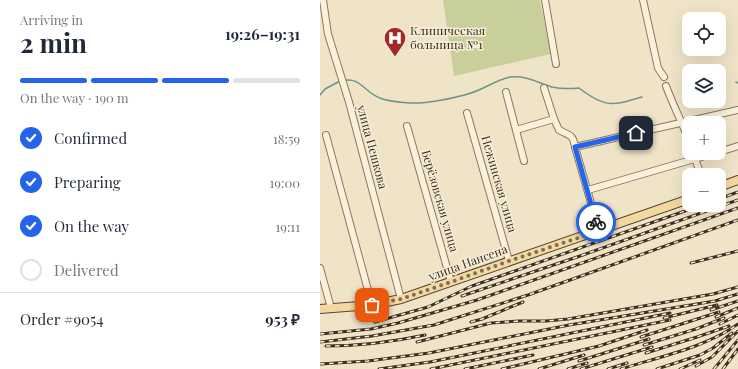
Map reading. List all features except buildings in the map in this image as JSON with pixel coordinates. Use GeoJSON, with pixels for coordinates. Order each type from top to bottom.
{"type":"FeatureCollection","features":[{"type":"Feature","properties":{"kind":"main road"},"geometry":{"type":"LineString","coordinates":[[726,184],[738,180]]}},
{"type":"Feature","properties":{"kind":"main road","name":"улица Нансена"},"geometry":{"type":"LineString","coordinates":[[320,309],[372,305],[401,299],[682,201]]}},
{"type":"Feature","properties":{"kind":"street","name":"улица Пешкова"},"geometry":{"type":"LineString","coordinates":[[323,0],[328,34],[349,102],[401,299]]}},
{"type":"Feature","properties":{"kind":"street"},"geometry":{"type":"LineString","coordinates":[[545,0],[556,64]]}},
{"type":"Feature","properties":{"kind":"street"},"geometry":{"type":"LineString","coordinates":[[643,0],[658,68],[664,77]]}},
{"type":"Feature","properties":{"kind":"street"},"geometry":{"type":"LineString","coordinates":[[575,147],[682,123],[666,86]]}},
{"type":"Feature","properties":{"kind":"street"},"geometry":{"type":"LineString","coordinates":[[544,88],[559,130],[572,135],[574,138],[575,147],[599,231]]}},
{"type":"Feature","properties":{"kind":"street"},"geometry":{"type":"LineString","coordinates":[[506,92],[524,161]]}},
{"type":"Feature","properties":{"kind":"street"},"geometry":{"type":"LineString","coordinates":[[712,116],[738,110]]}},
{"type":"Feature","properties":{"kind":"street","name":"Нежинская улица"},"geometry":{"type":"LineString","coordinates":[[467,113],[509,261]]}},
{"type":"Feature","properties":{"kind":"street"},"geometry":{"type":"LineString","coordinates":[[516,130],[554,119]]}},
{"type":"Feature","properties":{"kind":"street","name":"Берёзовская улица"},"geometry":{"type":"LineString","coordinates":[[407,126],[451,282]]}},
{"type":"Feature","properties":{"kind":"street"},"geometry":{"type":"LineString","coordinates":[[326,135],[372,305]]}},
{"type":"Feature","properties":{"kind":"street"},"geometry":{"type":"LineString","coordinates":[[726,150],[738,146]]}},
{"type":"Feature","properties":{"kind":"street"},"geometry":{"type":"LineString","coordinates":[[588,190],[682,160]]}},
{"type":"Feature","properties":{"kind":"street"},"geometry":{"type":"LineString","coordinates":[[320,268],[331,308]]}},
{"type":"Feature","properties":{"kind":"green space"},"geometry":{"type":"Polygon","coordinates":[[[443,0],[540,0],[551,54],[454,76],[443,0]]]}},
{"type":"Feature","properties":{"kind":"waterway"},"geometry":{"type":"LineString","coordinates":[[343,81],[354,81],[370,93],[384,99],[395,102],[410,103],[432,102],[457,97],[510,77],[527,78],[555,88],[579,88],[602,102],[616,103],[642,97]]}},
{"type":"Feature","properties":{"kind":"waterway"},"geometry":{"type":"LineString","coordinates":[[320,95],[325,89],[340,81]]}},
{"type":"Feature","properties":{"kind":"railway"},"geometry":{"type":"LineString","coordinates":[[726,196],[738,192]]}},
{"type":"Feature","properties":{"kind":"railway"},"geometry":{"type":"LineString","coordinates":[[462,296],[738,200]]}},
{"type":"Feature","properties":{"kind":"railway"},"geometry":{"type":"LineString","coordinates":[[320,334],[371,329],[398,323],[477,300],[738,208]]}},
{"type":"Feature","properties":{"kind":"railway"},"geometry":{"type":"LineString","coordinates":[[375,322],[428,307],[472,286],[682,212]]}},
{"type":"Feature","properties":{"kind":"railway"},"geometry":{"type":"LineString","coordinates":[[320,342],[372,336],[434,325],[528,295],[738,220]]}},
{"type":"Feature","properties":{"kind":"railway"},"geometry":{"type":"LineString","coordinates":[[691,263],[738,251]]}},
{"type":"Feature","properties":{"kind":"railway"},"geometry":{"type":"LineString","coordinates":[[417,342],[491,323],[568,319],[713,294],[738,287]]}},
{"type":"Feature","properties":{"kind":"railway"},"geometry":{"type":"LineString","coordinates":[[320,364],[368,361],[429,353],[569,325],[715,301],[738,294]]}},
{"type":"Feature","properties":{"kind":"railway"},"geometry":{"type":"LineString","coordinates":[[711,310],[738,301]]}},
{"type":"Feature","properties":{"kind":"railway"},"geometry":{"type":"LineString","coordinates":[[471,322],[523,302]]}},
{"type":"Feature","properties":{"kind":"railway"},"geometry":{"type":"LineString","coordinates":[[664,318],[717,305]]}},
{"type":"Feature","properties":{"kind":"railway"},"geometry":{"type":"LineString","coordinates":[[716,317],[738,308]]}},
{"type":"Feature","properties":{"kind":"railway"},"geometry":{"type":"LineString","coordinates":[[641,337],[719,312]]}},
{"type":"Feature","properties":{"kind":"railway"},"geometry":{"type":"LineString","coordinates":[[379,369],[430,362],[670,313]]}},
{"type":"Feature","properties":{"kind":"railway"},"geometry":{"type":"LineString","coordinates":[[720,324],[738,315]]}},
{"type":"Feature","properties":{"kind":"railway"},"geometry":{"type":"LineString","coordinates":[[644,345],[696,329],[724,318]]}},
{"type":"Feature","properties":{"kind":"railway"},"geometry":{"type":"LineString","coordinates":[[431,369],[670,320]]}},
{"type":"Feature","properties":{"kind":"railway"},"geometry":{"type":"LineString","coordinates":[[621,369],[667,356],[697,345],[726,332],[738,324]]}},
{"type":"Feature","properties":{"kind":"railway"},"geometry":{"type":"LineString","coordinates":[[646,353],[729,326]]}},
{"type":"Feature","properties":{"kind":"railway"},"geometry":{"type":"LineString","coordinates":[[502,369],[599,346],[647,330]]}},
{"type":"Feature","properties":{"kind":"railway"},"geometry":{"type":"LineString","coordinates":[[696,366],[712,357],[738,331]]}},
{"type":"Feature","properties":{"kind":"railway"},"geometry":{"type":"LineString","coordinates":[[657,369],[700,355],[713,348],[732,333]]}},
{"type":"Feature","properties":{"kind":"railway"},"geometry":{"type":"LineString","coordinates":[[326,346],[376,343],[425,335]]}},
{"type":"Feature","properties":{"kind":"railway"},"geometry":{"type":"LineString","coordinates":[[579,361],[649,339]]}},
{"type":"Feature","properties":{"kind":"railway"},"geometry":{"type":"LineString","coordinates":[[714,369],[738,340]]}},
{"type":"Feature","properties":{"kind":"railway"},"geometry":{"type":"LineString","coordinates":[[581,369],[652,347]]}},
{"type":"Feature","properties":{"kind":"railway"},"geometry":{"type":"LineString","coordinates":[[723,369],[738,349]]}},
{"type":"Feature","properties":{"kind":"railway"},"geometry":{"type":"LineString","coordinates":[[465,369],[533,355]]}},
{"type":"Feature","properties":{"kind":"railway"},"geometry":{"type":"LineString","coordinates":[[539,369],[584,355]]}},
{"type":"Feature","properties":{"kind":"railway"},"geometry":{"type":"LineString","coordinates":[[680,369],[700,360]]}},
{"type":"Feature","properties":{"kind":"railway"},"geometry":{"type":"LineString","coordinates":[[568,369],[587,363]]}},
{"type":"Feature","properties":{"kind":"railway"},"geometry":{"type":"LineString","coordinates":[[608,369],[627,363]]}},
{"type":"Feature","properties":{"kind":"way so far"},"geometry":{"type":"LineString","coordinates":[[372,305],[401,299],[599,231],[596,222]]}},
{"type":"Feature","properties":{"kind":"place","name":"Клиническая больница №1"},"geometry":{"type":"Point","coordinates":[395,58]}},
{"type":"Feature","properties":{"kind":"route"},"geometry":{"type":"LineString","coordinates":[[596,222],[575,147],[636,133]]}}]}
